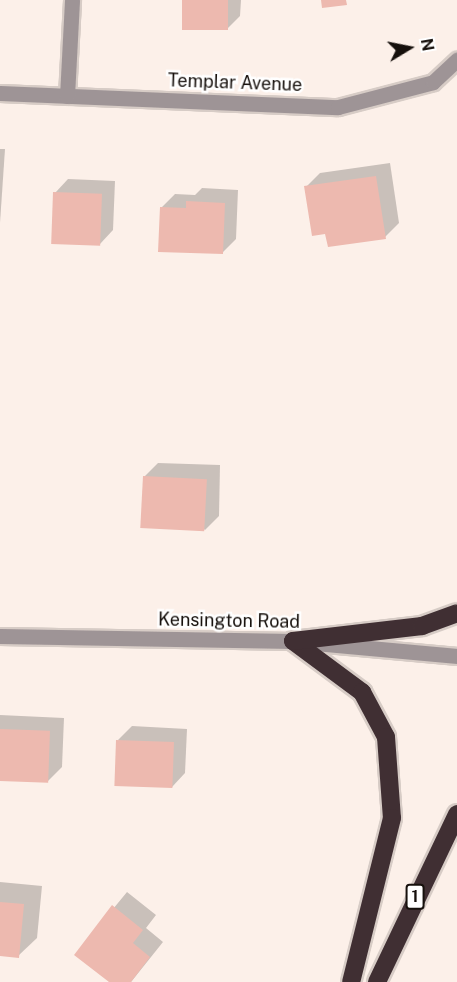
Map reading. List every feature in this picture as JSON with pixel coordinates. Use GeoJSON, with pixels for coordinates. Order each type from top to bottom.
{"type":"FeatureCollection","features":[{"type":"Feature","properties":{"kind":"highway"},"geometry":{"type":"LineString","coordinates":[[293,641],[422,626],[457,614]]}},
{"type":"Feature","properties":{"kind":"highway"},"geometry":{"type":"LineString","coordinates":[[293,641],[362,693],[386,737],[392,818],[351,982]]}},
{"type":"Feature","properties":{"kind":"highway","name":"1"},"geometry":{"type":"LineString","coordinates":[[377,982],[457,814]]}},
{"type":"Feature","properties":{"kind":"street"},"geometry":{"type":"LineString","coordinates":[[67,96],[72,0]]}},
{"type":"Feature","properties":{"kind":"street","name":"Templar Avenue"},"geometry":{"type":"LineString","coordinates":[[0,93],[338,107],[433,82],[457,60]]}},
{"type":"Feature","properties":{"kind":"street","name":"Kensington Road"},"geometry":{"type":"LineString","coordinates":[[0,636],[293,641],[457,656]]}},
{"type":"Feature","properties":{"kind":"building"},"geometry":{"type":"Polygon","coordinates":[[[182,0],[228,0],[228,30],[182,30],[182,0]]]}},
{"type":"Feature","properties":{"kind":"building"},"geometry":{"type":"Polygon","coordinates":[[[321,0],[346,0],[347,5],[322,8],[321,0]]]}},
{"type":"Feature","properties":{"kind":"building"},"geometry":{"type":"Polygon","coordinates":[[[376,176],[386,239],[328,247],[325,234],[312,236],[304,186],[376,176]]]}},
{"type":"Feature","properties":{"kind":"building"},"geometry":{"type":"Polygon","coordinates":[[[53,192],[102,194],[100,246],[51,244],[53,192]]]}},
{"type":"Feature","properties":{"kind":"building"},"geometry":{"type":"Polygon","coordinates":[[[186,201],[225,203],[223,254],[158,252],[160,207],[186,208],[186,201]]]}},
{"type":"Feature","properties":{"kind":"building"},"geometry":{"type":"Polygon","coordinates":[[[143,476],[207,479],[204,531],[140,528],[143,476]]]}},
{"type":"Feature","properties":{"kind":"building"},"geometry":{"type":"Polygon","coordinates":[[[0,729],[50,731],[48,783],[0,781],[0,729]]]}},
{"type":"Feature","properties":{"kind":"building"},"geometry":{"type":"Polygon","coordinates":[[[116,740],[174,742],[172,788],[114,786],[116,740]]]}},
{"type":"Feature","properties":{"kind":"building"},"geometry":{"type":"Polygon","coordinates":[[[0,902],[24,904],[19,958],[0,956],[0,902]]]}},
{"type":"Feature","properties":{"kind":"building"},"geometry":{"type":"Polygon","coordinates":[[[112,905],[143,930],[133,943],[150,957],[131,982],[109,982],[74,955],[112,905]]]}}]}
